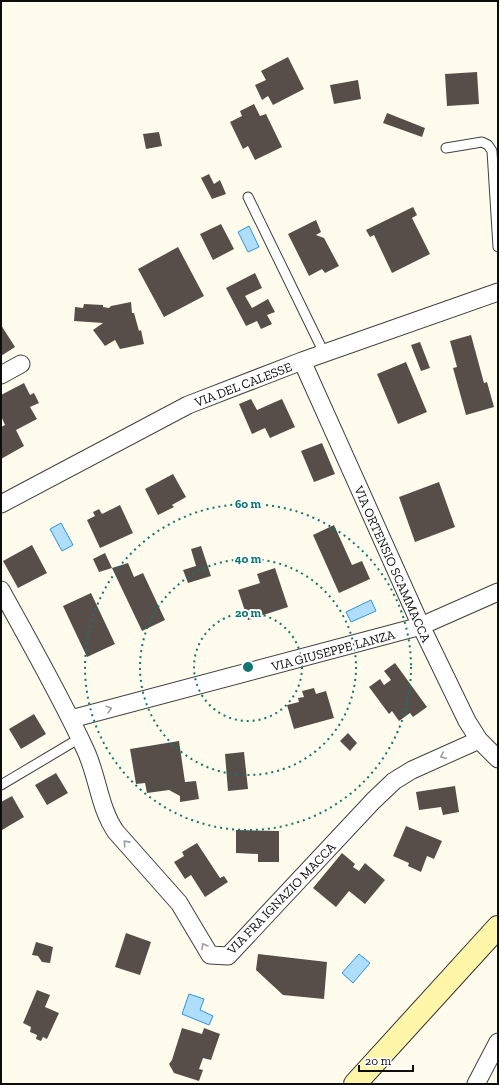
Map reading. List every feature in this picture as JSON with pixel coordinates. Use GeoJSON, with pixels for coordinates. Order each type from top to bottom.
{"type":"FeatureCollection","features":[{"type":"Feature","properties":{"kind":"main road"},"geometry":{"type":"LineString","coordinates":[[355,1084],[498,927]]}},
{"type":"Feature","properties":{"kind":"street","name":"VIA DEL CALESSE"},"geometry":{"type":"LineString","coordinates":[[1,504],[188,406],[302,361],[498,292]]}},
{"type":"Feature","properties":{"kind":"street","name":"VIA ORTENSIO SCAMMACCA"},"geometry":{"type":"LineString","coordinates":[[302,361],[421,626],[467,721],[479,740],[498,759]]}},
{"type":"Feature","properties":{"kind":"street"},"geometry":{"type":"LineString","coordinates":[[1,375],[21,364]]}},
{"type":"Feature","properties":{"kind":"street","name":"VIA FRA IGNAZIO MACCA"},"geometry":{"type":"LineString","coordinates":[[1,590],[71,718],[86,751],[108,820],[116,832],[179,903],[210,956],[228,956],[373,801],[394,781],[412,770],[479,740]]}},
{"type":"Feature","properties":{"kind":"street","name":"VIA GIUSEPPE LANZA"},"geometry":{"type":"LineString","coordinates":[[71,718],[421,626],[498,592]]}},
{"type":"Feature","properties":{"kind":"street"},"geometry":{"type":"LineString","coordinates":[[476,1084],[498,1042]]}},
{"type":"Feature","properties":{"kind":"lane"},"geometry":{"type":"LineString","coordinates":[[446,148],[482,142],[488,145],[492,151],[498,246]]}},
{"type":"Feature","properties":{"kind":"lane"},"geometry":{"type":"LineString","coordinates":[[248,197],[324,353]]}},
{"type":"Feature","properties":{"kind":"lane"},"geometry":{"type":"LineString","coordinates":[[1,785],[80,738]]}},
{"type":"Feature","properties":{"kind":"water"},"geometry":{"type":"Polygon","coordinates":[[[249,226],[259,247],[248,252],[238,232],[249,226]]]}},
{"type":"Feature","properties":{"kind":"water"},"geometry":{"type":"Polygon","coordinates":[[[61,523],[73,545],[62,551],[50,529],[61,523]]]}},
{"type":"Feature","properties":{"kind":"water"},"geometry":{"type":"Polygon","coordinates":[[[371,600],[376,611],[351,622],[346,612],[371,600]]]}},
{"type":"Feature","properties":{"kind":"water"},"geometry":{"type":"Polygon","coordinates":[[[359,954],[370,963],[353,983],[342,973],[359,954]]]}},
{"type":"Feature","properties":{"kind":"water"},"geometry":{"type":"Polygon","coordinates":[[[189,994],[204,999],[200,1010],[213,1016],[209,1025],[182,1014],[189,994]]]}},
{"type":"Feature","properties":{"kind":"building"},"geometry":{"type":"Polygon","coordinates":[[[288,57],[304,89],[273,105],[268,96],[262,100],[255,85],[266,80],[261,71],[288,57]]]}},
{"type":"Feature","properties":{"kind":"building"},"geometry":{"type":"Polygon","coordinates":[[[477,72],[479,104],[447,106],[445,74],[477,72]]]}},
{"type":"Feature","properties":{"kind":"building"},"geometry":{"type":"Polygon","coordinates":[[[358,80],[361,99],[334,104],[330,85],[358,80]]]}},
{"type":"Feature","properties":{"kind":"building"},"geometry":{"type":"Polygon","coordinates":[[[254,104],[260,116],[266,114],[282,147],[255,160],[248,146],[243,149],[230,122],[242,116],[240,111],[254,104]]]}},
{"type":"Feature","properties":{"kind":"building"},"geometry":{"type":"Polygon","coordinates":[[[387,113],[425,128],[422,137],[383,123],[387,113]]]}},
{"type":"Feature","properties":{"kind":"building"},"geometry":{"type":"Polygon","coordinates":[[[159,132],[162,146],[146,149],[143,134],[159,132]]]}},
{"type":"Feature","properties":{"kind":"building"},"geometry":{"type":"Polygon","coordinates":[[[209,174],[214,184],[220,180],[226,194],[212,199],[201,178],[209,174]]]}},
{"type":"Feature","properties":{"kind":"building"},"geometry":{"type":"Polygon","coordinates":[[[413,207],[417,215],[412,218],[430,254],[392,273],[374,235],[370,237],[366,230],[413,207]]]}},
{"type":"Feature","properties":{"kind":"building"},"geometry":{"type":"Polygon","coordinates":[[[316,220],[321,232],[316,235],[324,238],[339,266],[325,273],[322,269],[309,276],[288,234],[316,220]]]}},
{"type":"Feature","properties":{"kind":"building"},"geometry":{"type":"Polygon","coordinates":[[[221,224],[234,249],[213,260],[200,234],[221,224]]]}},
{"type":"Feature","properties":{"kind":"building"},"geometry":{"type":"Polygon","coordinates":[[[178,247],[204,296],[164,317],[138,269],[178,247]]]}},
{"type":"Feature","properties":{"kind":"building"},"geometry":{"type":"Polygon","coordinates":[[[255,273],[262,288],[245,296],[252,308],[268,299],[275,312],[267,315],[272,324],[261,329],[257,321],[246,326],[226,288],[255,273]]]}},
{"type":"Feature","properties":{"kind":"building"},"geometry":{"type":"Polygon","coordinates":[[[131,302],[132,313],[134,313],[139,331],[141,330],[144,344],[120,349],[115,340],[105,346],[93,330],[103,323],[74,321],[75,307],[83,308],[84,304],[103,305],[103,307],[109,308],[111,306],[131,302]]]}},
{"type":"Feature","properties":{"kind":"building"},"geometry":{"type":"Polygon","coordinates":[[[1,325],[15,347],[1,356],[1,325]]]}},
{"type":"Feature","properties":{"kind":"building"},"geometry":{"type":"Polygon","coordinates":[[[471,335],[484,383],[487,382],[494,407],[466,415],[453,368],[457,367],[450,341],[471,335]]]}},
{"type":"Feature","properties":{"kind":"building"},"geometry":{"type":"Polygon","coordinates":[[[420,342],[430,368],[421,371],[411,345],[420,342]]]}},
{"type":"Feature","properties":{"kind":"building"},"geometry":{"type":"Polygon","coordinates":[[[406,362],[427,412],[398,424],[377,374],[406,362]]]}},
{"type":"Feature","properties":{"kind":"building"},"geometry":{"type":"Polygon","coordinates":[[[24,383],[30,395],[34,393],[39,403],[30,407],[37,419],[16,430],[24,446],[1,459],[1,427],[5,425],[1,416],[1,395],[24,383]]]}},
{"type":"Feature","properties":{"kind":"building"},"geometry":{"type":"Polygon","coordinates":[[[251,399],[257,410],[282,399],[295,427],[270,438],[265,428],[252,434],[239,404],[251,399]]]}},
{"type":"Feature","properties":{"kind":"building"},"geometry":{"type":"Polygon","coordinates":[[[322,443],[335,474],[314,482],[301,451],[322,443]]]}},
{"type":"Feature","properties":{"kind":"building"},"geometry":{"type":"Polygon","coordinates":[[[173,474],[186,497],[172,505],[174,507],[158,515],[145,489],[173,474]]]}},
{"type":"Feature","properties":{"kind":"building"},"geometry":{"type":"Polygon","coordinates":[[[439,482],[455,527],[415,542],[399,497],[439,482]]]}},
{"type":"Feature","properties":{"kind":"building"},"geometry":{"type":"Polygon","coordinates":[[[120,505],[133,533],[100,548],[87,520],[95,516],[93,512],[99,509],[102,514],[120,505]]]}},
{"type":"Feature","properties":{"kind":"building"},"geometry":{"type":"Polygon","coordinates":[[[334,525],[352,565],[362,561],[370,579],[339,593],[313,535],[334,525]]]}},
{"type":"Feature","properties":{"kind":"building"},"geometry":{"type":"Polygon","coordinates":[[[32,545],[47,573],[18,588],[3,561],[32,545]]]}},
{"type":"Feature","properties":{"kind":"building"},"geometry":{"type":"Polygon","coordinates":[[[201,546],[211,576],[188,583],[183,570],[196,566],[191,549],[201,546]]]}},
{"type":"Feature","properties":{"kind":"building"},"geometry":{"type":"Polygon","coordinates":[[[105,553],[112,568],[99,572],[93,559],[105,553]]]}},
{"type":"Feature","properties":{"kind":"building"},"geometry":{"type":"Polygon","coordinates":[[[128,563],[134,577],[143,573],[165,620],[142,631],[112,568],[128,563]]]}},
{"type":"Feature","properties":{"kind":"building"},"geometry":{"type":"Polygon","coordinates":[[[275,568],[288,607],[248,620],[238,590],[260,583],[257,574],[275,568]]]}},
{"type":"Feature","properties":{"kind":"building"},"geometry":{"type":"Polygon","coordinates":[[[91,593],[115,644],[87,657],[63,606],[91,593]]]}},
{"type":"Feature","properties":{"kind":"building"},"geometry":{"type":"Polygon","coordinates":[[[395,663],[427,707],[413,717],[410,713],[399,721],[392,711],[389,714],[369,687],[380,679],[384,685],[391,680],[384,671],[395,663]]]}},
{"type":"Feature","properties":{"kind":"building"},"geometry":{"type":"Polygon","coordinates":[[[314,688],[316,694],[326,691],[334,718],[294,729],[287,705],[299,702],[298,698],[304,697],[302,691],[314,688]]]}},
{"type":"Feature","properties":{"kind":"building"},"geometry":{"type":"Polygon","coordinates":[[[34,714],[46,734],[21,749],[9,729],[34,714]]]}},
{"type":"Feature","properties":{"kind":"building"},"geometry":{"type":"Polygon","coordinates":[[[348,733],[357,743],[350,751],[340,741],[348,733]]]}},
{"type":"Feature","properties":{"kind":"building"},"geometry":{"type":"Polygon","coordinates":[[[179,741],[185,782],[196,781],[199,799],[180,802],[180,796],[169,790],[147,793],[145,783],[136,784],[130,749],[179,741]]]}},
{"type":"Feature","properties":{"kind":"building"},"geometry":{"type":"Polygon","coordinates":[[[244,752],[248,789],[228,791],[225,754],[244,752]]]}},
{"type":"Feature","properties":{"kind":"building"},"geometry":{"type":"Polygon","coordinates":[[[56,773],[68,793],[47,805],[35,785],[56,773]]]}},
{"type":"Feature","properties":{"kind":"building"},"geometry":{"type":"Polygon","coordinates":[[[455,786],[459,812],[443,815],[441,807],[419,810],[416,792],[455,786]]]}},
{"type":"Feature","properties":{"kind":"building"},"geometry":{"type":"Polygon","coordinates":[[[12,796],[24,817],[2,830],[1,802],[12,796]]]}},
{"type":"Feature","properties":{"kind":"building"},"geometry":{"type":"Polygon","coordinates":[[[406,826],[442,841],[434,859],[427,856],[421,872],[408,866],[409,863],[393,856],[406,826]]]}},
{"type":"Feature","properties":{"kind":"building"},"geometry":{"type":"Polygon","coordinates":[[[236,830],[279,831],[279,862],[258,862],[258,854],[236,853],[236,830]]]}},
{"type":"Feature","properties":{"kind":"building"},"geometry":{"type":"Polygon","coordinates":[[[197,843],[220,878],[224,876],[228,882],[205,897],[191,875],[185,879],[174,862],[184,856],[182,852],[197,843]]]}},
{"type":"Feature","properties":{"kind":"building"},"geometry":{"type":"Polygon","coordinates":[[[342,853],[355,864],[353,867],[359,871],[365,863],[385,880],[365,904],[349,891],[336,907],[313,888],[342,853]]]}},
{"type":"Feature","properties":{"kind":"building"},"geometry":{"type":"Polygon","coordinates":[[[126,933],[151,942],[140,975],[115,967],[126,933]]]}},
{"type":"Feature","properties":{"kind":"building"},"geometry":{"type":"Polygon","coordinates":[[[36,942],[53,947],[50,963],[42,962],[38,956],[32,955],[36,942]]]}},
{"type":"Feature","properties":{"kind":"building"},"geometry":{"type":"Polygon","coordinates":[[[258,954],[327,962],[324,999],[283,995],[256,970],[258,954]]]}},
{"type":"Feature","properties":{"kind":"building"},"geometry":{"type":"Polygon","coordinates":[[[37,990],[50,995],[45,1007],[59,1013],[47,1039],[43,1037],[41,1041],[36,1039],[37,1035],[30,1032],[31,1027],[23,1023],[37,990]]]}},
{"type":"Feature","properties":{"kind":"building"},"geometry":{"type":"Polygon","coordinates":[[[182,1028],[202,1034],[204,1028],[220,1034],[211,1060],[203,1058],[199,1069],[203,1070],[199,1081],[174,1073],[169,1064],[172,1060],[182,1028]]]}}]}
